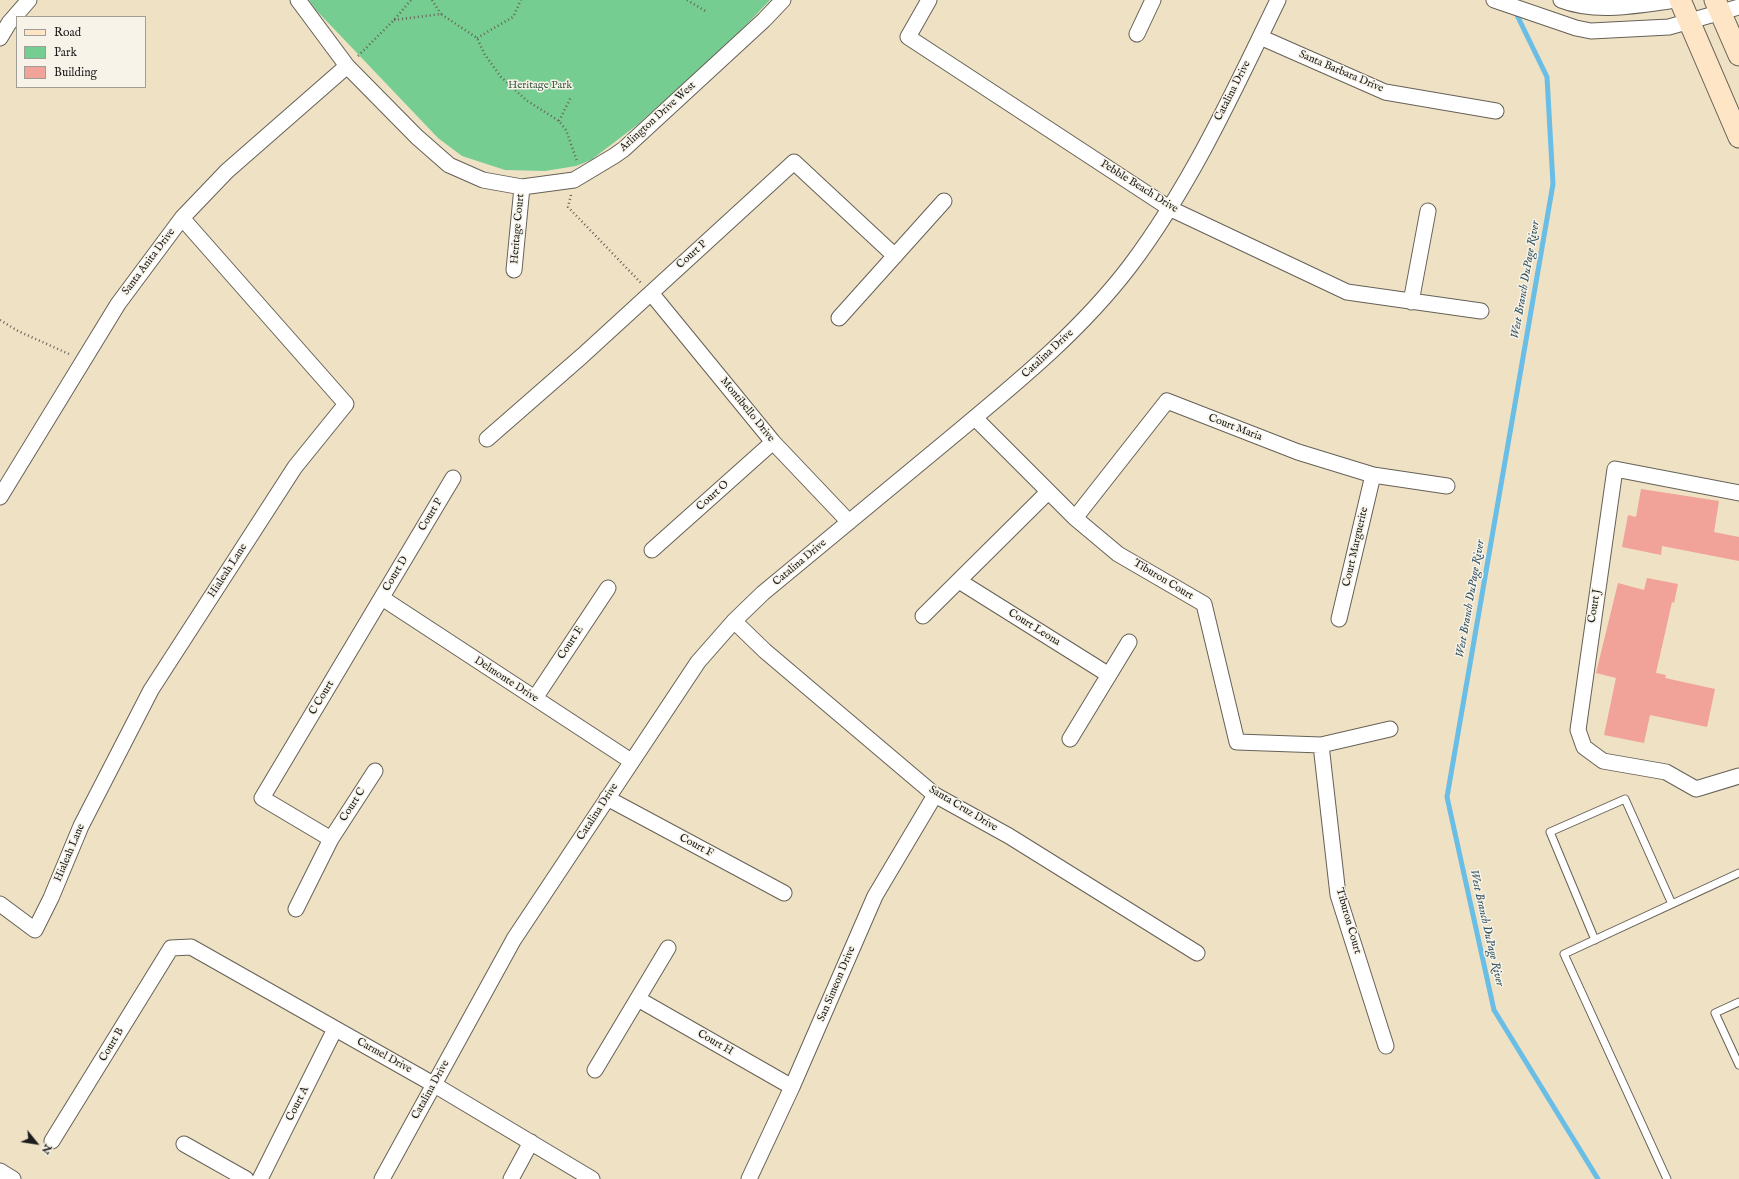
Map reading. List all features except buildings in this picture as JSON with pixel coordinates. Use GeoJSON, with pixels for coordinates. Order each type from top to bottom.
{"type":"FeatureCollection","features":[{"type":"Feature","properties":{"kind":"main road"},"geometry":{"type":"LineString","coordinates":[[1680,0],[1739,137]]}},
{"type":"Feature","properties":{"kind":"main road"},"geometry":{"type":"LineString","coordinates":[[1725,7],[1739,55]]}},
{"type":"Feature","properties":{"kind":"street"},"geometry":{"type":"LineString","coordinates":[[0,38],[9,23],[29,0]]}},
{"type":"Feature","properties":{"kind":"street","name":"Arlington Drive West"},"geometry":{"type":"LineString","coordinates":[[298,0],[347,66],[417,137],[449,165],[483,180],[522,187],[574,180],[624,149],[764,20],[783,0]]}},
{"type":"Feature","properties":{"kind":"street","name":"Pebble Beach Drive"},"geometry":{"type":"LineString","coordinates":[[929,0],[908,37],[1169,208],[1347,292],[1480,312]]}},
{"type":"Feature","properties":{"kind":"street"},"geometry":{"type":"LineString","coordinates":[[1136,34],[1153,0]]}},
{"type":"Feature","properties":{"kind":"street","name":"Catalina Drive"},"geometry":{"type":"LineString","coordinates":[[382,1179],[514,939],[687,676],[734,621],[763,593],[1042,361],[1088,316],[1129,267],[1169,208],[1200,156],[1278,0]]}},
{"type":"Feature","properties":{"kind":"street"},"geometry":{"type":"LineString","coordinates":[[1494,0],[1576,28],[1591,31],[1669,27],[1725,7]]}},
{"type":"Feature","properties":{"kind":"street"},"geometry":{"type":"LineString","coordinates":[[1561,0],[1572,4],[1597,7],[1634,6],[1676,0]]}},
{"type":"Feature","properties":{"kind":"street","name":"Santa Barbara Drive"},"geometry":{"type":"LineString","coordinates":[[1260,37],[1385,92],[1496,111]]}},
{"type":"Feature","properties":{"kind":"street","name":"Santa Anita Drive"},"geometry":{"type":"LineString","coordinates":[[0,497],[118,304],[182,218],[227,171],[347,66]]}},
{"type":"Feature","properties":{"kind":"street","name":"Court P"},"geometry":{"type":"LineString","coordinates":[[487,439],[652,293],[794,162],[895,256]]}},
{"type":"Feature","properties":{"kind":"street","name":"Heritage Court"},"geometry":{"type":"LineString","coordinates":[[514,270],[522,187]]}},
{"type":"Feature","properties":{"kind":"street"},"geometry":{"type":"LineString","coordinates":[[840,318],[944,200]]}},
{"type":"Feature","properties":{"kind":"street"},"geometry":{"type":"LineString","coordinates":[[1411,302],[1428,212]]}},
{"type":"Feature","properties":{"kind":"street","name":"Hialeah Lane"},"geometry":{"type":"LineString","coordinates":[[0,904],[35,930],[51,898],[81,826],[151,690],[295,467],[346,404],[182,218]]}},
{"type":"Feature","properties":{"kind":"street","name":"Montibello Drive"},"geometry":{"type":"LineString","coordinates":[[652,293],[773,442],[850,522]]}},
{"type":"Feature","properties":{"kind":"street","name":"Court Maria"},"geometry":{"type":"LineString","coordinates":[[1075,518],[1166,401],[1298,452],[1373,475],[1447,486]]}},
{"type":"Feature","properties":{"kind":"street","name":"Tiburon Court"},"geometry":{"type":"LineString","coordinates":[[975,418],[1075,518],[1118,554],[1204,604],[1237,742],[1321,744],[1390,729]]}},
{"type":"Feature","properties":{"kind":"street","name":"Court O"},"geometry":{"type":"LineString","coordinates":[[652,550],[773,442]]}},
{"type":"Feature","properties":{"kind":"street","name":"Court J"},"geometry":{"type":"LineString","coordinates":[[1739,493],[1615,469],[1578,730],[1584,746],[1603,761],[1666,772],[1696,789],[1739,776]]}},
{"type":"Feature","properties":{"kind":"street","name":"Court Marguerite"},"geometry":{"type":"LineString","coordinates":[[1339,619],[1373,475]]}},
{"type":"Feature","properties":{"kind":"street","name":"Court P"},"geometry":{"type":"LineString","coordinates":[[410,551],[452,478]]}},
{"type":"Feature","properties":{"kind":"street"},"geometry":{"type":"LineString","coordinates":[[924,616],[1048,492]]}},
{"type":"Feature","properties":{"kind":"street","name":"Court D"},"geometry":{"type":"LineString","coordinates":[[382,598],[410,551]]}},
{"type":"Feature","properties":{"kind":"street","name":"Court Leona"},"geometry":{"type":"LineString","coordinates":[[959,581],[1109,675]]}},
{"type":"Feature","properties":{"kind":"street","name":"Court E"},"geometry":{"type":"LineString","coordinates":[[534,698],[608,588]]}},
{"type":"Feature","properties":{"kind":"street","name":"Delmonte Drive"},"geometry":{"type":"LineString","coordinates":[[382,598],[632,761]]}},
{"type":"Feature","properties":{"kind":"street","name":"C Court"},"geometry":{"type":"LineString","coordinates":[[330,839],[262,798],[382,598]]}},
{"type":"Feature","properties":{"kind":"street","name":"Santa Cruz Drive"},"geometry":{"type":"LineString","coordinates":[[734,621],[766,651],[935,795],[1009,836],[1196,953]]}},
{"type":"Feature","properties":{"kind":"street"},"geometry":{"type":"LineString","coordinates":[[1070,738],[1129,642]]}},
{"type":"Feature","properties":{"kind":"street","name":"Tiburon Court"},"geometry":{"type":"LineString","coordinates":[[1321,744],[1338,894],[1386,1046]]}},
{"type":"Feature","properties":{"kind":"street","name":"Court C"},"geometry":{"type":"LineString","coordinates":[[296,909],[330,839],[375,771]]}},
{"type":"Feature","properties":{"kind":"street","name":"San Simeon Drive"},"geometry":{"type":"LineString","coordinates":[[749,1179],[792,1087],[875,896],[935,795]]}},
{"type":"Feature","properties":{"kind":"street","name":"Court F"},"geometry":{"type":"LineString","coordinates":[[607,798],[784,893]]}},
{"type":"Feature","properties":{"kind":"street","name":"Carmel Drive"},"geometry":{"type":"LineString","coordinates":[[171,948],[191,947],[433,1084],[592,1179]]}},
{"type":"Feature","properties":{"kind":"street","name":"Court B"},"geometry":{"type":"LineString","coordinates":[[52,1141],[171,948]]}},
{"type":"Feature","properties":{"kind":"street"},"geometry":{"type":"LineString","coordinates":[[595,1070],[668,948]]}},
{"type":"Feature","properties":{"kind":"street","name":"Court H"},"geometry":{"type":"LineString","coordinates":[[638,999],[792,1087]]}},
{"type":"Feature","properties":{"kind":"street","name":"Court A"},"geometry":{"type":"LineString","coordinates":[[260,1179],[335,1029]]}},
{"type":"Feature","properties":{"kind":"street"},"geometry":{"type":"LineString","coordinates":[[511,1179],[531,1142]]}},
{"type":"Feature","properties":{"kind":"street"},"geometry":{"type":"LineString","coordinates":[[184,1144],[246,1179]]}},
{"type":"Feature","properties":{"kind":"street"},"geometry":{"type":"LineString","coordinates":[[0,1171],[13,1179]]}},
{"type":"Feature","properties":{"kind":"lane"},"geometry":{"type":"LineString","coordinates":[[1595,940],[1550,832],[1625,799],[1672,904]]}},
{"type":"Feature","properties":{"kind":"lane"},"geometry":{"type":"LineString","coordinates":[[1668,1179],[1564,954],[1739,873]]}},
{"type":"Feature","properties":{"kind":"lane"},"geometry":{"type":"LineString","coordinates":[[1739,1002],[1715,1012],[1739,1065]]}},
{"type":"Feature","properties":{"kind":"path"},"geometry":{"type":"LineString","coordinates":[[347,66],[394,20],[411,0]]}},
{"type":"Feature","properties":{"kind":"path"},"geometry":{"type":"LineString","coordinates":[[432,0],[441,14],[477,38],[485,55],[501,77],[526,100],[560,121],[566,130],[577,160],[568,207],[652,293]]}},
{"type":"Feature","properties":{"kind":"path"},"geometry":{"type":"LineString","coordinates":[[477,38],[494,27],[505,23],[515,15],[521,0]]}},
{"type":"Feature","properties":{"kind":"path"},"geometry":{"type":"LineString","coordinates":[[687,0],[707,12]]}},
{"type":"Feature","properties":{"kind":"path"},"geometry":{"type":"LineString","coordinates":[[394,20],[441,14]]}},
{"type":"Feature","properties":{"kind":"path"},"geometry":{"type":"LineString","coordinates":[[560,121],[571,97]]}},
{"type":"Feature","properties":{"kind":"path"},"geometry":{"type":"LineString","coordinates":[[0,320],[18,331],[82,361]]}},
{"type":"Feature","properties":{"kind":"green space","name":"Heritage Park"},"geometry":{"type":"Polygon","coordinates":[[[309,0],[770,0],[727,45],[637,125],[591,160],[576,166],[545,171],[505,170],[462,156],[438,138],[316,10],[309,0]]]}},
{"type":"Feature","properties":{"kind":"waterway","name":"West Branch DuPage River"},"geometry":{"type":"LineString","coordinates":[[1515,11],[1547,77],[1553,184],[1447,797],[1494,1010],[1598,1179]]}}]}
